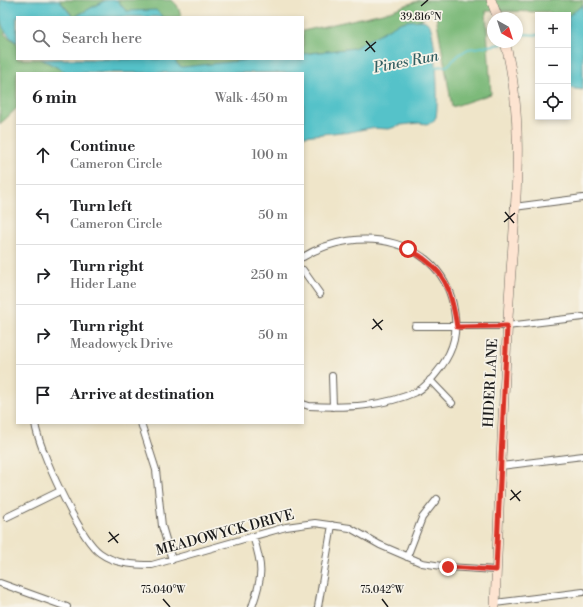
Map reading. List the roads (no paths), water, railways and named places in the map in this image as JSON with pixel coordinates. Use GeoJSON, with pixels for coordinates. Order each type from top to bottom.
{"type":"FeatureCollection","features":[{"type":"Feature","properties":{"kind":"street"},"geometry":{"type":"LineString","coordinates":[[491,0],[496,12]]}},
{"type":"Feature","properties":{"kind":"street","name":"HIDER LANE"},"geometry":{"type":"LineString","coordinates":[[495,605],[507,326],[514,207],[518,177],[516,108],[512,69],[507,48]]}},
{"type":"Feature","properties":{"kind":"street"},"geometry":{"type":"LineString","coordinates":[[514,207],[583,198]]}},
{"type":"Feature","properties":{"kind":"street"},"geometry":{"type":"LineString","coordinates":[[304,257],[338,243],[358,240],[382,241],[408,249],[424,257],[439,271],[447,283],[453,301],[457,327],[450,354],[430,380],[420,390],[394,401],[345,408],[304,404]]}},
{"type":"Feature","properties":{"kind":"street"},"geometry":{"type":"LineString","coordinates":[[304,271],[320,294]]}},
{"type":"Feature","properties":{"kind":"street"},"geometry":{"type":"LineString","coordinates":[[415,326],[507,326],[583,317]]}},
{"type":"Feature","properties":{"kind":"street"},"geometry":{"type":"LineString","coordinates":[[332,376],[333,407]]}},
{"type":"Feature","properties":{"kind":"street"},"geometry":{"type":"LineString","coordinates":[[430,380],[452,403]]}},
{"type":"Feature","properties":{"kind":"street","name":"MEADOWYCK DRIVE"},"geometry":{"type":"LineString","coordinates":[[35,424],[60,491],[83,534],[100,553],[132,565],[152,565],[286,527],[315,523],[332,524],[350,528],[422,563],[496,570]]}},
{"type":"Feature","properties":{"kind":"street"},"geometry":{"type":"LineString","coordinates":[[141,424],[156,470],[162,526],[172,560]]}},
{"type":"Feature","properties":{"kind":"street"},"geometry":{"type":"LineString","coordinates":[[501,466],[583,456]]}},
{"type":"Feature","properties":{"kind":"street"},"geometry":{"type":"LineString","coordinates":[[7,517],[60,491]]}},
{"type":"Feature","properties":{"kind":"street"},"geometry":{"type":"LineString","coordinates":[[407,557],[422,518],[437,499]]}},
{"type":"Feature","properties":{"kind":"street"},"geometry":{"type":"LineString","coordinates":[[318,607],[332,524]]}},
{"type":"Feature","properties":{"kind":"street"},"geometry":{"type":"LineString","coordinates":[[252,607],[262,571],[253,536]]}},
{"type":"Feature","properties":{"kind":"street"},"geometry":{"type":"LineString","coordinates":[[0,583],[67,607]]}},
{"type":"Feature","properties":{"kind":"street"},"geometry":{"type":"LineString","coordinates":[[495,605],[583,592]]}},
{"type":"Feature","properties":{"kind":"water"},"geometry":{"type":"Polygon","coordinates":[[[0,0],[59,0],[72,16],[16,16],[16,42],[4,30],[0,15],[0,0]]]}},
{"type":"Feature","properties":{"kind":"water"},"geometry":{"type":"Polygon","coordinates":[[[106,0],[117,0],[126,11],[156,10],[162,16],[76,16],[106,0]]]}},
{"type":"Feature","properties":{"kind":"water"},"geometry":{"type":"Polygon","coordinates":[[[583,5],[583,90],[571,88],[571,14],[583,5]]]}},
{"type":"Feature","properties":{"kind":"water"},"geometry":{"type":"Polygon","coordinates":[[[423,20],[430,26],[434,43],[437,85],[436,117],[433,122],[427,124],[419,123],[401,125],[389,129],[370,128],[345,133],[342,132],[304,136],[304,72],[66,72],[43,60],[175,60],[178,65],[182,67],[246,60],[304,60],[304,54],[354,48],[397,24],[406,21],[423,20]]]}},
{"type":"Feature","properties":{"kind":"waterway","name":"Pines Run"},"geometry":{"type":"LineString","coordinates":[[523,34],[535,35]]}},
{"type":"Feature","properties":{"kind":"waterway","name":"Pines Run"},"geometry":{"type":"LineString","coordinates":[[434,67],[447,66],[468,49],[487,46]]}}]}
